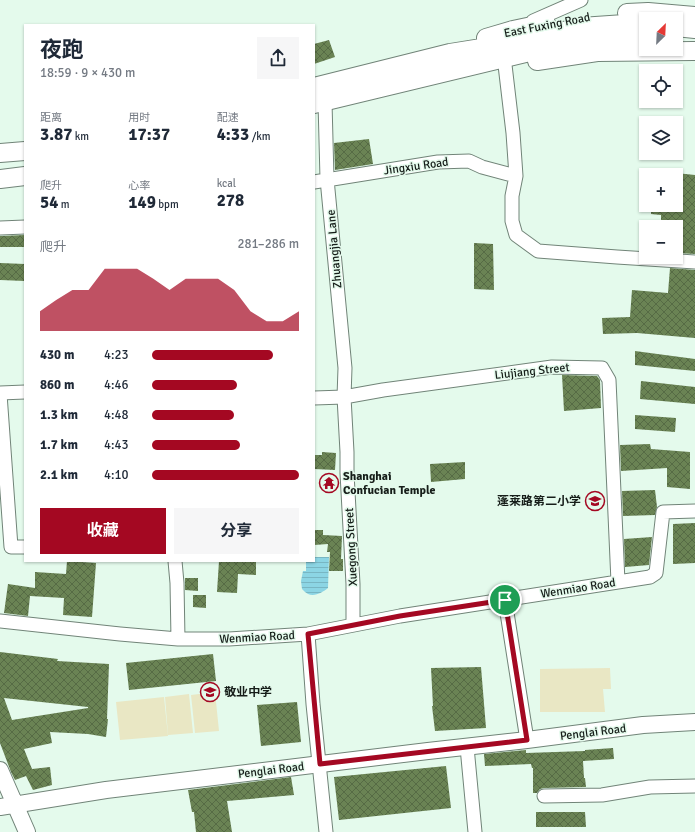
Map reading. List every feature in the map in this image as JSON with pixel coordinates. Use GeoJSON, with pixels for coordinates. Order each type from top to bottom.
{"type":"FeatureCollection","features":[{"type":"Feature","properties":{"kind":"main road","name":"East Fuxing Road"},"geometry":{"type":"LineString","coordinates":[[450,53],[481,39],[513,30],[580,16],[648,12],[695,16]]}},
{"type":"Feature","properties":{"kind":"main road","name":"East Fuxing Road"},"geometry":{"type":"LineString","coordinates":[[315,87],[450,53],[512,43],[582,27],[639,23]]}},
{"type":"Feature","properties":{"kind":"main road"},"geometry":{"type":"LineString","coordinates":[[683,28],[695,29]]}},
{"type":"Feature","properties":{"kind":"main road","name":"East Fuxing Road"},"geometry":{"type":"LineString","coordinates":[[319,103],[559,45],[592,39],[639,36]]}},
{"type":"Feature","properties":{"kind":"main road","name":"East Fuxing Road"},"geometry":{"type":"LineString","coordinates":[[683,41],[694,45]]}},
{"type":"Feature","properties":{"kind":"main road","name":"East Fuxing Road"},"geometry":{"type":"LineString","coordinates":[[455,70],[554,59],[596,52],[694,45]]}},
{"type":"Feature","properties":{"kind":"main road"},"geometry":{"type":"LineString","coordinates":[[0,153],[24,151]]}},
{"type":"Feature","properties":{"kind":"main road"},"geometry":{"type":"LineString","coordinates":[[0,179],[24,176]]}},
{"type":"Feature","properties":{"kind":"street"},"geometry":{"type":"LineString","coordinates":[[513,30],[581,0]]}},
{"type":"Feature","properties":{"kind":"street"},"geometry":{"type":"LineString","coordinates":[[506,65],[516,176],[512,196],[512,221],[516,235],[538,250],[695,262]]}},
{"type":"Feature","properties":{"kind":"street","name":"Zhuangjia Lane"},"geometry":{"type":"LineString","coordinates":[[319,103],[320,181],[345,368],[344,397]]}},
{"type":"Feature","properties":{"kind":"street","name":"Jingxiu Road"},"geometry":{"type":"LineString","coordinates":[[320,181],[438,162],[468,161],[482,167],[516,176]]}},
{"type":"Feature","properties":{"kind":"street"},"geometry":{"type":"LineString","coordinates":[[0,228],[24,227]]}},
{"type":"Feature","properties":{"kind":"street","name":"Liujiang Street"},"geometry":{"type":"LineString","coordinates":[[344,397],[384,390],[552,367],[602,368],[609,380],[618,582]]}},
{"type":"Feature","properties":{"kind":"street"},"geometry":{"type":"LineString","coordinates":[[24,392],[0,393],[11,547],[24,547]]}},
{"type":"Feature","properties":{"kind":"street"},"geometry":{"type":"LineString","coordinates":[[315,398],[344,397]]}},
{"type":"Feature","properties":{"kind":"street","name":"Xuegong Street"},"geometry":{"type":"LineString","coordinates":[[344,397],[353,584],[353,625]]}},
{"type":"Feature","properties":{"kind":"street","name":"Wenmiao Road"},"geometry":{"type":"LineString","coordinates":[[0,621],[178,639],[229,639],[308,634],[400,616],[650,577],[656,573],[663,512],[695,511]]}},
{"type":"Feature","properties":{"kind":"street"},"geometry":{"type":"LineString","coordinates":[[175,562],[178,639]]}},
{"type":"Feature","properties":{"kind":"street"},"geometry":{"type":"LineString","coordinates":[[505,600],[527,740]]}},
{"type":"Feature","properties":{"kind":"street"},"geometry":{"type":"LineString","coordinates":[[308,634],[326,832]]}},
{"type":"Feature","properties":{"kind":"street","name":"Penglai Road"},"geometry":{"type":"LineString","coordinates":[[8,806],[106,790],[643,725],[695,722]]}},
{"type":"Feature","properties":{"kind":"street"},"geometry":{"type":"LineString","coordinates":[[467,747],[475,832],[483,832]]}},
{"type":"Feature","properties":{"kind":"street"},"geometry":{"type":"LineString","coordinates":[[0,770],[8,806],[27,832]]}},
{"type":"Feature","properties":{"kind":"street"},"geometry":{"type":"LineString","coordinates":[[544,796],[602,795],[650,787],[695,786]]}},
{"type":"Feature","properties":{"kind":"shaded area"},"geometry":{"type":"Polygon","coordinates":[[[610,668],[611,689],[603,689],[605,712],[540,712],[540,669],[610,668]]]}},
{"type":"Feature","properties":{"kind":"shaded area"},"geometry":{"type":"Polygon","coordinates":[[[215,692],[219,731],[195,733],[191,695],[215,692]]]}},
{"type":"Feature","properties":{"kind":"shaded area"},"geometry":{"type":"Polygon","coordinates":[[[189,694],[193,733],[168,735],[165,697],[189,694]]]}},
{"type":"Feature","properties":{"kind":"shaded area"},"geometry":{"type":"Polygon","coordinates":[[[164,697],[168,736],[120,740],[116,702],[164,697]]]}},
{"type":"Feature","properties":{"kind":"water"},"geometry":{"type":"Polygon","coordinates":[[[315,557],[329,557],[328,588],[319,594],[307,594],[302,589],[301,581],[303,571],[306,571],[306,562],[315,562],[315,557]]]}},
{"type":"Feature","properties":{"kind":"building"},"geometry":{"type":"Polygon","coordinates":[[[329,40],[335,57],[315,64],[315,44],[329,40]]]}},
{"type":"Feature","properties":{"kind":"building"},"geometry":{"type":"Polygon","coordinates":[[[369,139],[373,164],[335,170],[334,143],[369,139]]]}},
{"type":"Feature","properties":{"kind":"building"},"geometry":{"type":"Polygon","coordinates":[[[683,174],[695,175],[695,254],[683,253],[683,220],[661,220],[661,215],[651,214],[651,212],[683,212],[683,174]]]}},
{"type":"Feature","properties":{"kind":"building"},"geometry":{"type":"Polygon","coordinates":[[[24,235],[24,247],[0,247],[0,236],[24,235]]]}},
{"type":"Feature","properties":{"kind":"building"},"geometry":{"type":"Polygon","coordinates":[[[474,243],[493,244],[494,290],[474,289],[474,243]]]}},
{"type":"Feature","properties":{"kind":"building"},"geometry":{"type":"Polygon","coordinates":[[[0,263],[24,264],[24,281],[0,280],[0,263]]]}},
{"type":"Feature","properties":{"kind":"building"},"geometry":{"type":"Polygon","coordinates":[[[670,268],[695,270],[695,338],[637,333],[603,334],[602,318],[630,317],[632,290],[668,293],[670,268]]]}},
{"type":"Feature","properties":{"kind":"building"},"geometry":{"type":"Polygon","coordinates":[[[635,351],[695,359],[695,371],[635,365],[635,351]]]}},
{"type":"Feature","properties":{"kind":"building"},"geometry":{"type":"Polygon","coordinates":[[[562,375],[597,376],[600,380],[601,408],[564,411],[562,375]]]}},
{"type":"Feature","properties":{"kind":"building"},"geometry":{"type":"Polygon","coordinates":[[[641,381],[695,387],[695,404],[640,399],[641,381]]]}},
{"type":"Feature","properties":{"kind":"building"},"geometry":{"type":"Polygon","coordinates":[[[635,415],[676,418],[675,432],[635,429],[635,415]]]}},
{"type":"Feature","properties":{"kind":"building"},"geometry":{"type":"Polygon","coordinates":[[[650,444],[651,449],[690,452],[690,489],[667,487],[667,468],[621,471],[620,445],[650,444]]]}},
{"type":"Feature","properties":{"kind":"building"},"geometry":{"type":"Polygon","coordinates":[[[322,452],[336,453],[335,470],[315,469],[315,455],[322,455],[322,452]]]}},
{"type":"Feature","properties":{"kind":"building"},"geometry":{"type":"Polygon","coordinates":[[[465,462],[465,479],[431,482],[430,464],[465,462]]]}},
{"type":"Feature","properties":{"kind":"building"},"geometry":{"type":"Polygon","coordinates":[[[655,490],[657,507],[655,515],[623,516],[622,491],[655,490]]]}},
{"type":"Feature","properties":{"kind":"building"},"geometry":{"type":"Polygon","coordinates":[[[695,523],[695,563],[673,564],[673,524],[695,523]]]}},
{"type":"Feature","properties":{"kind":"building"},"geometry":{"type":"Polygon","coordinates":[[[315,530],[323,530],[323,535],[342,536],[341,559],[343,559],[343,571],[329,571],[330,552],[327,552],[328,544],[315,545],[315,530]]]}},
{"type":"Feature","properties":{"kind":"building"},"geometry":{"type":"Polygon","coordinates":[[[652,537],[649,565],[625,567],[624,539],[652,537]]]}},
{"type":"Feature","properties":{"kind":"building"},"geometry":{"type":"Polygon","coordinates":[[[67,562],[96,563],[92,617],[63,615],[64,598],[30,596],[28,616],[4,613],[8,584],[35,588],[35,572],[66,574],[67,562]]]}},
{"type":"Feature","properties":{"kind":"building"},"geometry":{"type":"Polygon","coordinates":[[[219,562],[256,562],[256,575],[238,574],[237,593],[217,592],[219,562]]]}},
{"type":"Feature","properties":{"kind":"building"},"geometry":{"type":"Polygon","coordinates":[[[185,578],[198,578],[198,591],[185,590],[185,578]]]}},
{"type":"Feature","properties":{"kind":"building"},"geometry":{"type":"Polygon","coordinates":[[[193,595],[206,595],[206,608],[193,607],[193,595]]]}},
{"type":"Feature","properties":{"kind":"building"},"geometry":{"type":"Polygon","coordinates":[[[0,652],[58,659],[57,661],[109,664],[108,719],[106,737],[88,734],[50,732],[52,743],[24,749],[32,769],[50,767],[52,785],[33,790],[26,776],[15,780],[0,743],[0,652]],[[4,698],[12,720],[88,707],[4,698]]]}},
{"type":"Feature","properties":{"kind":"building"},"geometry":{"type":"Polygon","coordinates":[[[213,654],[216,681],[129,690],[126,663],[213,654]]]}},
{"type":"Feature","properties":{"kind":"building"},"geometry":{"type":"Polygon","coordinates":[[[481,667],[486,728],[435,731],[432,706],[431,668],[481,667]]]}},
{"type":"Feature","properties":{"kind":"building"},"geometry":{"type":"Polygon","coordinates":[[[297,702],[301,742],[261,746],[257,705],[297,702]]]}},
{"type":"Feature","properties":{"kind":"building"},"geometry":{"type":"Polygon","coordinates":[[[613,748],[614,759],[583,761],[586,787],[544,788],[540,789],[537,793],[533,793],[533,768],[531,764],[485,766],[484,754],[526,750],[526,753],[585,751],[613,748]]]}},
{"type":"Feature","properties":{"kind":"building"},"geometry":{"type":"Polygon","coordinates":[[[446,766],[451,808],[339,820],[334,777],[446,766]]]}},
{"type":"Feature","properties":{"kind":"building"},"geometry":{"type":"Polygon","coordinates":[[[291,777],[294,795],[227,801],[232,832],[196,832],[194,812],[192,812],[188,790],[291,777]]]}},
{"type":"Feature","properties":{"kind":"building"},"geometry":{"type":"Polygon","coordinates":[[[536,812],[585,812],[586,827],[536,827],[536,812]]]}},
{"type":"Feature","properties":{"kind":"place","name":"Shanghai Confucian Temple"},"geometry":{"type":"Point","coordinates":[329,483]}},
{"type":"Feature","properties":{"kind":"place","name":"蓬莱路第二小学"},"geometry":{"type":"Point","coordinates":[595,501]}},
{"type":"Feature","properties":{"kind":"place","name":"敬业中学"},"geometry":{"type":"Point","coordinates":[210,692]}},
{"type":"Feature","properties":{"kind":"route"},"geometry":{"type":"LineString","coordinates":[[505,600],[527,740],[320,764],[308,634],[400,616],[505,600]]}}]}
